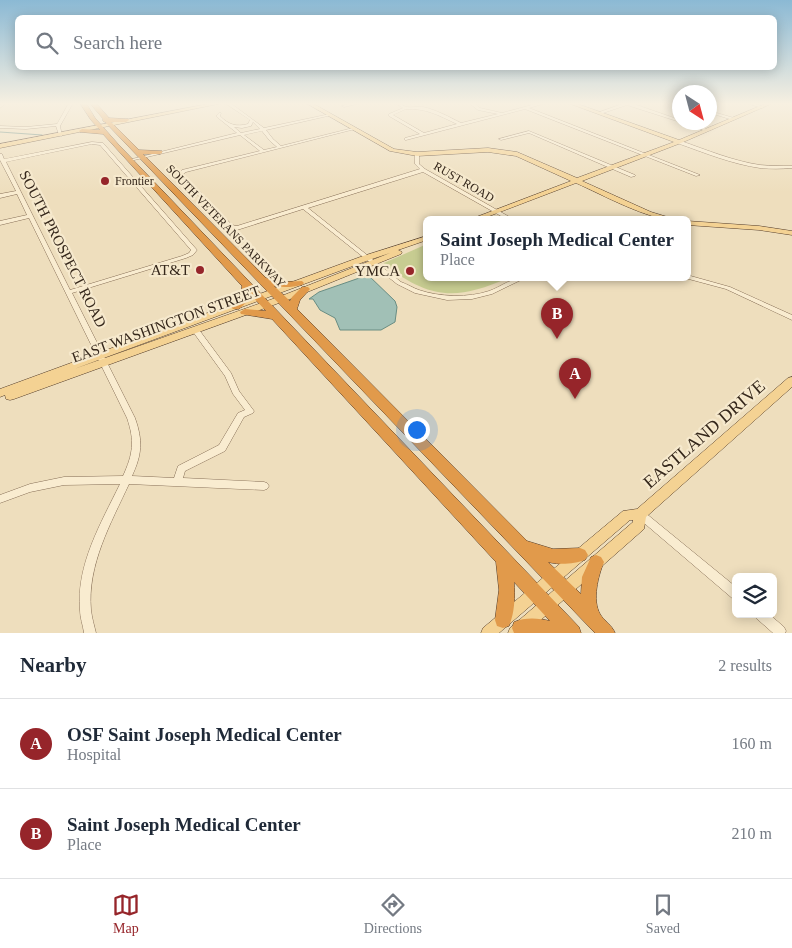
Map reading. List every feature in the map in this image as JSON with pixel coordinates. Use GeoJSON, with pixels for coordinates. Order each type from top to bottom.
{"type":"FeatureCollection","features":[{"type":"Feature","properties":{"kind":"highway","name":"SOUTH VETERANS PARKWAY"},"geometry":{"type":"LineString","coordinates":[[105,133],[535,592],[571,633]]}},
{"type":"Feature","properties":{"kind":"highway","name":"SOUTH VETERANS PARKWAY"},"geometry":{"type":"LineString","coordinates":[[118,133],[607,633]]}},
{"type":"Feature","properties":{"kind":"highway"},"geometry":{"type":"LineString","coordinates":[[136,151],[161,153]]}},
{"type":"Feature","properties":{"kind":"highway"},"geometry":{"type":"LineString","coordinates":[[144,160],[155,158],[161,153]]}},
{"type":"Feature","properties":{"kind":"highway"},"geometry":{"type":"LineString","coordinates":[[261,279],[282,285],[302,286],[292,311]]}},
{"type":"Feature","properties":{"kind":"highway"},"geometry":{"type":"LineString","coordinates":[[247,284],[247,297],[240,310],[277,316]]}},
{"type":"Feature","properties":{"kind":"highway"},"geometry":{"type":"LineString","coordinates":[[523,547],[553,556],[580,555]]}},
{"type":"Feature","properties":{"kind":"highway"},"geometry":{"type":"LineString","coordinates":[[503,558],[508,581],[508,597],[503,620]]}},
{"type":"Feature","properties":{"kind":"highway"},"geometry":{"type":"LineString","coordinates":[[592,617],[588,578],[596,562]]}},
{"type":"Feature","properties":{"kind":"highway"},"geometry":{"type":"LineString","coordinates":[[518,631],[542,627],[571,633]]}},
{"type":"Feature","properties":{"kind":"main road"},"geometry":{"type":"LineString","coordinates":[[0,146],[69,133]]}},
{"type":"Feature","properties":{"kind":"main road"},"geometry":{"type":"LineString","coordinates":[[361,133],[388,148],[417,154],[483,150],[509,152],[527,157],[659,216]]}},
{"type":"Feature","properties":{"kind":"main road"},"geometry":{"type":"LineString","coordinates":[[653,133],[679,142]]}},
{"type":"Feature","properties":{"kind":"main road"},"geometry":{"type":"LineString","coordinates":[[484,216],[702,133]]}},
{"type":"Feature","properties":{"kind":"main road"},"geometry":{"type":"LineString","coordinates":[[691,223],[759,228],[792,233]]}},
{"type":"Feature","properties":{"kind":"main road","name":"EAST WASHINGTON STREET"},"geometry":{"type":"LineString","coordinates":[[0,393],[195,329],[423,239]]}},
{"type":"Feature","properties":{"kind":"main road","name":"EAST WASHINGTON STREET"},"geometry":{"type":"LineString","coordinates":[[0,399],[103,359],[240,310]]}},
{"type":"Feature","properties":{"kind":"main road","name":"EASTLAND DRIVE"},"geometry":{"type":"LineString","coordinates":[[488,633],[627,515],[640,514],[792,381]]}},
{"type":"Feature","properties":{"kind":"main road","name":"EASTLAND DRIVE"},"geometry":{"type":"LineString","coordinates":[[518,631],[639,525],[640,514]]}},
{"type":"Feature","properties":{"kind":"street"},"geometry":{"type":"LineString","coordinates":[[228,137],[234,133]]}},
{"type":"Feature","properties":{"kind":"street"},"geometry":{"type":"LineString","coordinates":[[161,153],[249,133]]}},
{"type":"Feature","properties":{"kind":"street"},"geometry":{"type":"LineString","coordinates":[[266,133],[271,140],[280,147]]}},
{"type":"Feature","properties":{"kind":"street"},"geometry":{"type":"LineString","coordinates":[[336,133],[184,171],[180,174],[234,228],[423,170]]}},
{"type":"Feature","properties":{"kind":"street"},"geometry":{"type":"LineString","coordinates":[[406,139],[429,133]]}},
{"type":"Feature","properties":{"kind":"street"},"geometry":{"type":"LineString","coordinates":[[501,139],[527,133]]}},
{"type":"Feature","properties":{"kind":"street"},"geometry":{"type":"LineString","coordinates":[[530,133],[633,176]]}},
{"type":"Feature","properties":{"kind":"street"},"geometry":{"type":"LineString","coordinates":[[588,133],[698,175]]}},
{"type":"Feature","properties":{"kind":"street"},"geometry":{"type":"LineString","coordinates":[[161,153],[241,134]]}},
{"type":"Feature","properties":{"kind":"street"},"geometry":{"type":"LineString","coordinates":[[241,134],[263,151]]}},
{"type":"Feature","properties":{"kind":"street"},"geometry":{"type":"LineString","coordinates":[[208,141],[222,140]]}},
{"type":"Feature","properties":{"kind":"street"},"geometry":{"type":"LineString","coordinates":[[679,142],[750,166],[792,167]]}},
{"type":"Feature","properties":{"kind":"street"},"geometry":{"type":"LineString","coordinates":[[2,158],[92,143],[101,144],[193,248],[193,253],[69,292]]}},
{"type":"Feature","properties":{"kind":"street","name":"RUST ROAD"},"geometry":{"type":"LineString","coordinates":[[417,154],[417,164],[423,170],[503,216]]}},
{"type":"Feature","properties":{"kind":"street","name":"SOUTH PROSPECT ROAD"},"geometry":{"type":"LineString","coordinates":[[2,158],[103,359],[136,432],[136,451],[126,480],[99,537],[88,570],[85,604],[90,633]]}},
{"type":"Feature","properties":{"kind":"street"},"geometry":{"type":"LineString","coordinates":[[131,160],[144,160]]}},
{"type":"Feature","properties":{"kind":"street"},"geometry":{"type":"LineString","coordinates":[[0,171],[7,169]]}},
{"type":"Feature","properties":{"kind":"street"},"geometry":{"type":"LineString","coordinates":[[0,196],[19,192]]}},
{"type":"Feature","properties":{"kind":"street"},"geometry":{"type":"LineString","coordinates":[[304,207],[407,288],[424,294],[447,298],[480,296],[515,281]]}},
{"type":"Feature","properties":{"kind":"street"},"geometry":{"type":"LineString","coordinates":[[0,223],[30,216]]}},
{"type":"Feature","properties":{"kind":"street"},"geometry":{"type":"LineString","coordinates":[[691,279],[728,288],[792,318]]}},
{"type":"Feature","properties":{"kind":"street"},"geometry":{"type":"LineString","coordinates":[[177,482],[181,469],[222,448],[241,415],[250,411],[228,375],[195,329]]}},
{"type":"Feature","properties":{"kind":"street"},"geometry":{"type":"LineString","coordinates":[[0,499],[30,488],[60,481],[126,480],[264,486]]}},
{"type":"Feature","properties":{"kind":"street"},"geometry":{"type":"LineString","coordinates":[[640,514],[732,591]]}},
{"type":"Feature","properties":{"kind":"street"},"geometry":{"type":"LineString","coordinates":[[765,618],[780,631],[779,633]]}},
{"type":"Feature","properties":{"kind":"green space","name":"YMCA"},"geometry":{"type":"Polygon","coordinates":[[[423,246],[423,281],[500,281],[473,290],[444,293],[416,285],[384,263],[423,246]]]}},
{"type":"Feature","properties":{"kind":"water"},"geometry":{"type":"Polygon","coordinates":[[[368,275],[395,301],[397,307],[395,322],[381,330],[340,330],[335,318],[320,310],[313,299],[309,299],[319,292],[368,275]]]}},
{"type":"Feature","properties":{"kind":"waterway"},"geometry":{"type":"LineString","coordinates":[[8,133],[42,135]]}},
{"type":"Feature","properties":{"kind":"place","name":"Frontier"},"geometry":{"type":"Point","coordinates":[105,181]}},
{"type":"Feature","properties":{"kind":"place","name":"AT&T"},"geometry":{"type":"Point","coordinates":[200,270]}},
{"type":"Feature","properties":{"kind":"place","name":"YMCA"},"geometry":{"type":"Point","coordinates":[410,271]}},
{"type":"Feature","properties":{"kind":"place","name":"Saint Joseph Medical Center"},"geometry":{"type":"Point","coordinates":[557,339]}},
{"type":"Feature","properties":{"kind":"place","name":"OSF Saint Joseph Medical Center"},"geometry":{"type":"Point","coordinates":[575,399]}}]}
